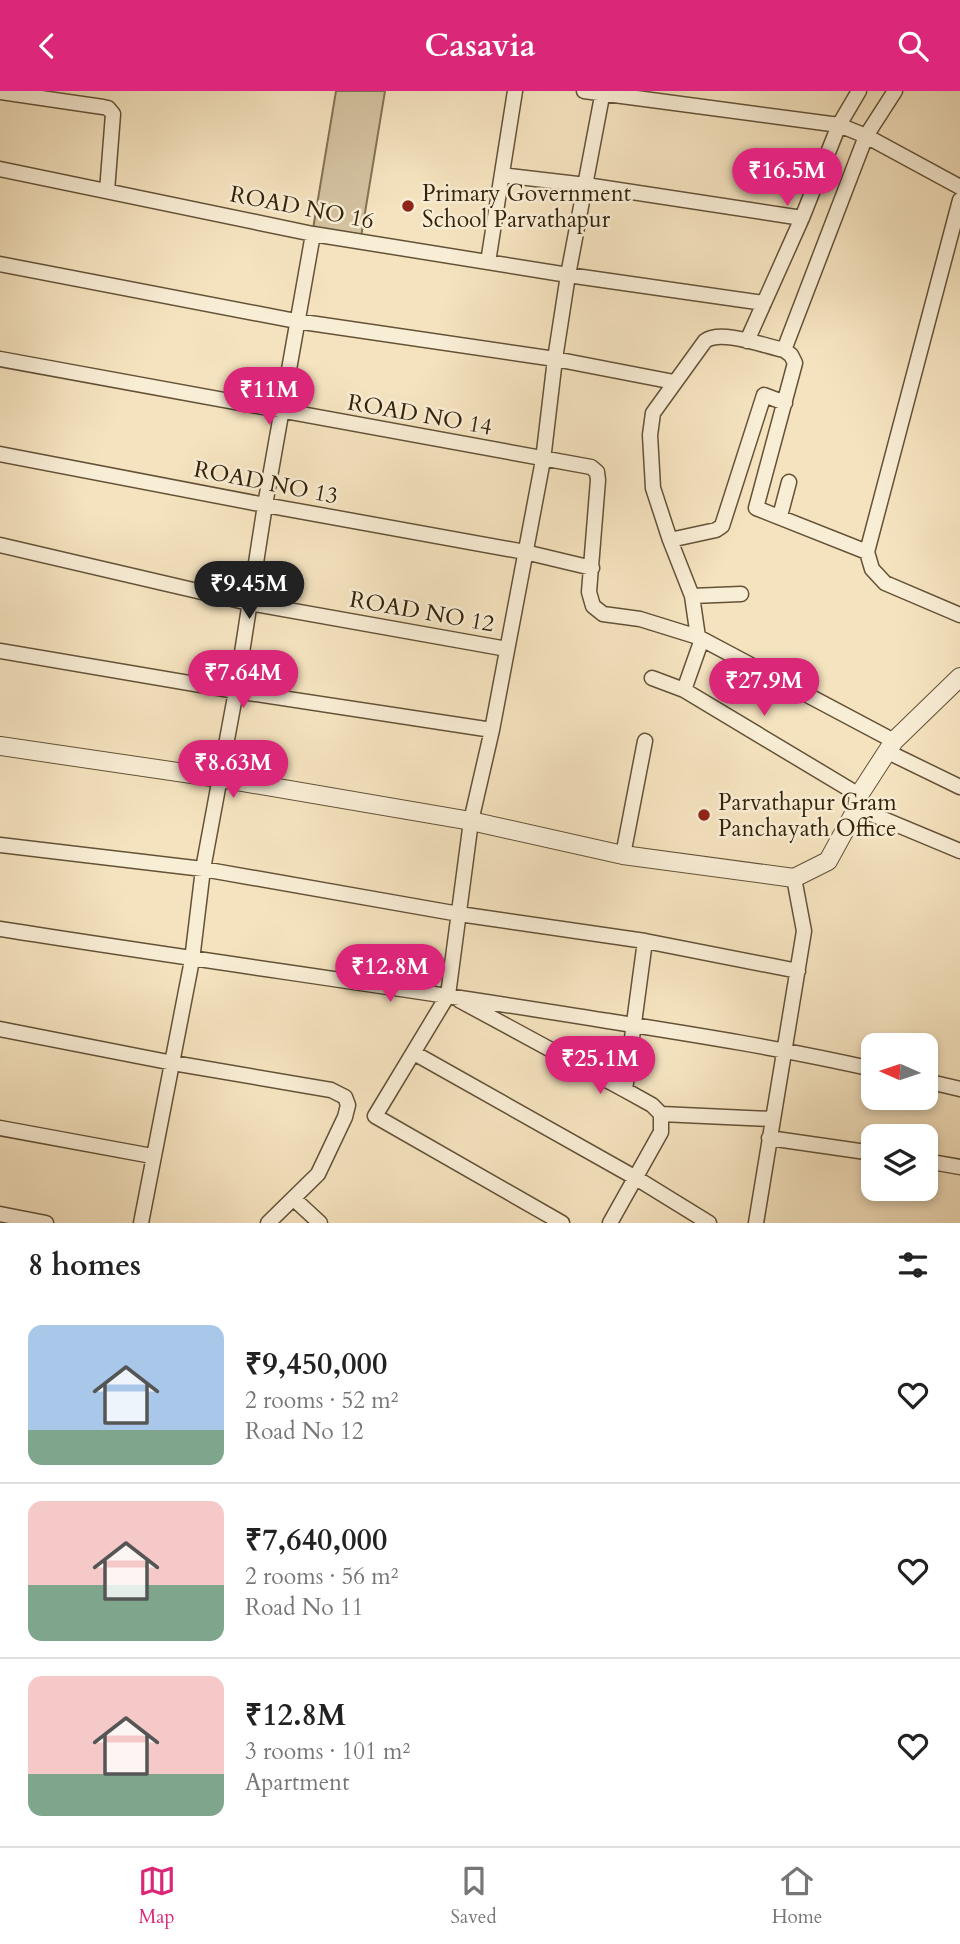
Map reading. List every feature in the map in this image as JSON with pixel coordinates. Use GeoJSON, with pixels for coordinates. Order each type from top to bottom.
{"type":"FeatureCollection","features":[{"type":"Feature","properties":{"kind":"street"},"geometry":{"type":"LineString","coordinates":[[488,262],[515,91]]}},
{"type":"Feature","properties":{"kind":"street"},"geometry":{"type":"LineString","coordinates":[[584,91],[839,125],[866,136],[960,187]]}},
{"type":"Feature","properties":{"kind":"street"},"geometry":{"type":"LineString","coordinates":[[747,341],[802,218],[839,125],[859,91]]}},
{"type":"Feature","properties":{"kind":"street"},"geometry":{"type":"LineString","coordinates":[[784,350],[866,136],[895,91]]}},
{"type":"Feature","properties":{"kind":"street"},"geometry":{"type":"LineString","coordinates":[[0,92],[108,108],[113,114],[107,191]]}},
{"type":"Feature","properties":{"kind":"street"},"geometry":{"type":"LineString","coordinates":[[562,1223],[375,1116],[448,995],[471,821],[492,730],[543,460],[568,275],[602,93]]}},
{"type":"Feature","properties":{"kind":"street","name":"ROAD NO 16"},"geometry":{"type":"LineString","coordinates":[[0,169],[313,234],[764,303]]}},
{"type":"Feature","properties":{"kind":"street"},"geometry":{"type":"LineString","coordinates":[[502,175],[802,218]]}},
{"type":"Feature","properties":{"kind":"street"},"geometry":{"type":"LineString","coordinates":[[960,200],[867,552],[872,569],[885,583],[960,615]]}},
{"type":"Feature","properties":{"kind":"street"},"geometry":{"type":"LineString","coordinates":[[141,1223],[192,960],[203,869],[236,691],[296,321],[313,234]]}},
{"type":"Feature","properties":{"kind":"street"},"geometry":{"type":"LineString","coordinates":[[0,264],[296,321],[555,359],[674,381]]}},
{"type":"Feature","properties":{"kind":"street"},"geometry":{"type":"LineString","coordinates":[[684,690],[700,638],[692,596],[653,488],[650,435],[653,414],[674,381],[711,336],[722,335],[784,350],[792,355],[794,363],[785,403],[756,508],[867,552]]}},
{"type":"Feature","properties":{"kind":"street","name":"ROAD NO 14"},"geometry":{"type":"LineString","coordinates":[[0,359],[591,467],[597,472],[592,568]]}},
{"type":"Feature","properties":{"kind":"street"},"geometry":{"type":"LineString","coordinates":[[670,540],[716,530],[722,526],[764,395],[785,403]]}},
{"type":"Feature","properties":{"kind":"street","name":"ROAD NO 13"},"geometry":{"type":"LineString","coordinates":[[0,453],[524,552],[592,568]]}},
{"type":"Feature","properties":{"kind":"street"},"geometry":{"type":"LineString","coordinates":[[780,516],[789,482]]}},
{"type":"Feature","properties":{"kind":"street","name":"ROAD NO 12"},"geometry":{"type":"LineString","coordinates":[[0,545],[249,603],[507,649]]}},
{"type":"Feature","properties":{"kind":"street"},"geometry":{"type":"LineString","coordinates":[[592,568],[589,592],[593,605],[603,614],[640,619],[700,638],[960,786]]}},
{"type":"Feature","properties":{"kind":"street"},"geometry":{"type":"LineString","coordinates":[[692,596],[741,594]]}},
{"type":"Feature","properties":{"kind":"street"},"geometry":{"type":"LineString","coordinates":[[0,651],[492,730]]}},
{"type":"Feature","properties":{"kind":"street"},"geometry":{"type":"LineString","coordinates":[[0,746],[219,778],[471,821],[623,855],[794,878],[828,861],[858,801],[891,747],[960,677]]}},
{"type":"Feature","properties":{"kind":"street"},"geometry":{"type":"LineString","coordinates":[[652,678],[684,690],[858,801],[960,851]]}},
{"type":"Feature","properties":{"kind":"street"},"geometry":{"type":"LineString","coordinates":[[623,855],[645,741]]}},
{"type":"Feature","properties":{"kind":"street"},"geometry":{"type":"LineString","coordinates":[[0,845],[203,869],[459,914],[645,941],[797,971]]}},
{"type":"Feature","properties":{"kind":"street"},"geometry":{"type":"LineString","coordinates":[[756,1223],[804,931],[794,878]]}},
{"type":"Feature","properties":{"kind":"street"},"geometry":{"type":"LineString","coordinates":[[0,929],[192,960],[448,995],[784,1049],[861,1066]]}},
{"type":"Feature","properties":{"kind":"street"},"geometry":{"type":"LineString","coordinates":[[625,1090],[645,941]]}},
{"type":"Feature","properties":{"kind":"street"},"geometry":{"type":"LineString","coordinates":[[448,995],[652,1105],[661,1114],[772,1119]]}},
{"type":"Feature","properties":{"kind":"street"},"geometry":{"type":"LineString","coordinates":[[0,1029],[331,1090],[345,1097],[348,1105],[345,1117],[318,1174],[268,1223]]}},
{"type":"Feature","properties":{"kind":"street"},"geometry":{"type":"LineString","coordinates":[[414,1053],[636,1178],[709,1223]]}},
{"type":"Feature","properties":{"kind":"street"},"geometry":{"type":"LineString","coordinates":[[938,1084],[960,1089]]}},
{"type":"Feature","properties":{"kind":"street"},"geometry":{"type":"LineString","coordinates":[[610,1223],[661,1132],[661,1114]]}},
{"type":"Feature","properties":{"kind":"street"},"geometry":{"type":"LineString","coordinates":[[0,1128],[152,1156]]}},
{"type":"Feature","properties":{"kind":"street"},"geometry":{"type":"LineString","coordinates":[[769,1138],[861,1151]]}},
{"type":"Feature","properties":{"kind":"street"},"geometry":{"type":"LineString","coordinates":[[938,1163],[960,1167]]}},
{"type":"Feature","properties":{"kind":"street"},"geometry":{"type":"LineString","coordinates":[[294,1199],[320,1223]]}},
{"type":"Feature","properties":{"kind":"street"},"geometry":{"type":"LineString","coordinates":[[0,1214],[46,1223]]}},
{"type":"Feature","properties":{"kind":"shaded area"},"geometry":{"type":"Polygon","coordinates":[[[336,91],[385,91],[361,237],[313,229],[336,91]]]}},
{"type":"Feature","properties":{"kind":"place","name":"Primary Government School Parvathapur"},"geometry":{"type":"Point","coordinates":[408,206]}},
{"type":"Feature","properties":{"kind":"place","name":"Parvathapur Gram Panchayath Office"},"geometry":{"type":"Point","coordinates":[704,815]}}]}
